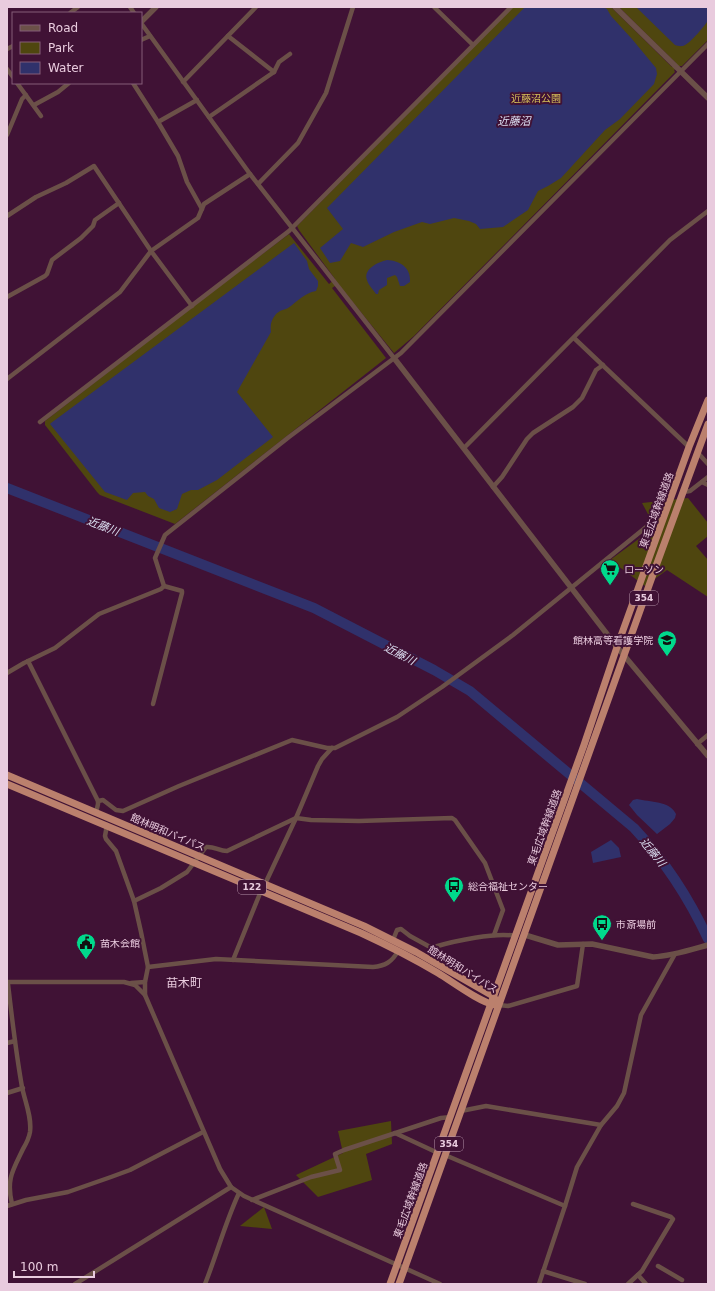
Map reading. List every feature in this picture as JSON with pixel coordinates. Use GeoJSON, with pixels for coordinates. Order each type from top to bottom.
{"type":"FeatureCollection","features":[{"type":"Feature","properties":{"kind":"highway","name":"東毛広域幹線道路"},"geometry":{"type":"LineString","coordinates":[[399,1284],[442,1154],[451,1116],[490,1004],[570,786],[616,647],[708,400]]}},
{"type":"Feature","properties":{"kind":"highway","name":"東毛広域幹線道路"},"geometry":{"type":"LineString","coordinates":[[390,1284],[442,1154],[461,1111],[708,424]]}},
{"type":"Feature","properties":{"kind":"highway","name":"館林明和バイパス"},"geometry":{"type":"LineString","coordinates":[[7,775],[315,904],[435,962],[493,996],[499,1005]]}},
{"type":"Feature","properties":{"kind":"highway","name":"館林明和バイパス"},"geometry":{"type":"LineString","coordinates":[[7,784],[311,911],[398,951],[490,1004],[499,1005]]}},
{"type":"Feature","properties":{"kind":"street"},"geometry":{"type":"LineString","coordinates":[[142,22],[156,7]]}},
{"type":"Feature","properties":{"kind":"street"},"geometry":{"type":"LineString","coordinates":[[184,82],[256,7]]}},
{"type":"Feature","properties":{"kind":"street"},"geometry":{"type":"LineString","coordinates":[[258,184],[298,143],[326,93],[352,7]]}},
{"type":"Feature","properties":{"kind":"street"},"geometry":{"type":"LineString","coordinates":[[434,7],[473,46]]}},
{"type":"Feature","properties":{"kind":"street"},"geometry":{"type":"LineString","coordinates":[[40,422],[292,228],[511,7]]}},
{"type":"Feature","properties":{"kind":"street"},"geometry":{"type":"LineString","coordinates":[[615,7],[708,98]]}},
{"type":"Feature","properties":{"kind":"street"},"geometry":{"type":"LineString","coordinates":[[142,24],[250,174],[464,448],[616,647],[708,756]]}},
{"type":"Feature","properties":{"kind":"street"},"geometry":{"type":"LineString","coordinates":[[142,40],[150,36]]}},
{"type":"Feature","properties":{"kind":"street"},"geometry":{"type":"LineString","coordinates":[[228,36],[274,72]]}},
{"type":"Feature","properties":{"kind":"street"},"geometry":{"type":"LineString","coordinates":[[164,586],[155,558],[163,537],[283,442],[401,353],[451,305],[708,44]]}},
{"type":"Feature","properties":{"kind":"street"},"geometry":{"type":"LineString","coordinates":[[209,117],[274,72],[279,62],[290,54]]}},
{"type":"Feature","properties":{"kind":"street"},"geometry":{"type":"LineString","coordinates":[[18,84],[41,116]]}},
{"type":"Feature","properties":{"kind":"street"},"geometry":{"type":"LineString","coordinates":[[34,105],[58,92],[68,84]]}},
{"type":"Feature","properties":{"kind":"street"},"geometry":{"type":"LineString","coordinates":[[134,84],[178,156],[187,182],[202,209]]}},
{"type":"Feature","properties":{"kind":"street"},"geometry":{"type":"LineString","coordinates":[[7,135],[22,100],[26,95]]}},
{"type":"Feature","properties":{"kind":"street"},"geometry":{"type":"LineString","coordinates":[[158,122],[197,100]]}},
{"type":"Feature","properties":{"kind":"street"},"geometry":{"type":"LineString","coordinates":[[7,216],[36,197],[66,183],[94,166],[150,251],[192,306]]}},
{"type":"Feature","properties":{"kind":"street"},"geometry":{"type":"LineString","coordinates":[[7,379],[120,292],[150,251],[198,218],[204,204],[250,174]]}},
{"type":"Feature","properties":{"kind":"street"},"geometry":{"type":"LineString","coordinates":[[7,297],[45,276],[52,260],[81,238],[93,226],[95,220],[119,203]]}},
{"type":"Feature","properties":{"kind":"street"},"geometry":{"type":"LineString","coordinates":[[464,448],[670,240],[708,211]]}},
{"type":"Feature","properties":{"kind":"street"},"geometry":{"type":"LineString","coordinates":[[574,338],[690,447]]}},
{"type":"Feature","properties":{"kind":"street"},"geometry":{"type":"LineString","coordinates":[[493,486],[502,477],[527,439],[533,433],[573,406],[582,398],[596,370],[604,365]]}},
{"type":"Feature","properties":{"kind":"street"},"geometry":{"type":"LineString","coordinates":[[698,453],[708,464]]}},
{"type":"Feature","properties":{"kind":"street"},"geometry":{"type":"LineString","coordinates":[[683,492],[690,491],[708,477]]}},
{"type":"Feature","properties":{"kind":"street"},"geometry":{"type":"LineString","coordinates":[[702,482],[708,485]]}},
{"type":"Feature","properties":{"kind":"street"},"geometry":{"type":"LineString","coordinates":[[265,884],[320,762],[332,748],[397,717],[443,686],[518,631],[661,515],[665,515]]}},
{"type":"Feature","properties":{"kind":"street"},"geometry":{"type":"LineString","coordinates":[[7,673],[62,643],[99,614],[116,606],[146,596],[164,586]]}},
{"type":"Feature","properties":{"kind":"street"},"geometry":{"type":"LineString","coordinates":[[153,704],[182,593],[182,591],[164,586]]}},
{"type":"Feature","properties":{"kind":"street"},"geometry":{"type":"LineString","coordinates":[[28,661],[98,801],[96,813]]}},
{"type":"Feature","properties":{"kind":"street"},"geometry":{"type":"LineString","coordinates":[[697,744],[708,735]]}},
{"type":"Feature","properties":{"kind":"street"},"geometry":{"type":"LineString","coordinates":[[98,801],[103,800],[116,810],[123,811],[179,786],[292,740],[332,748]]}},
{"type":"Feature","properties":{"kind":"street"},"geometry":{"type":"LineString","coordinates":[[134,901],[161,888],[187,872],[204,849],[209,847],[224,851],[231,849],[296,818],[351,821],[454,819],[485,864],[503,910],[494,935]]}},
{"type":"Feature","properties":{"kind":"street"},"geometry":{"type":"LineString","coordinates":[[107,825],[105,833],[106,840],[116,851],[134,901],[148,968],[145,982],[145,995]]}},
{"type":"Feature","properties":{"kind":"street"},"geometry":{"type":"LineString","coordinates":[[233,960],[261,891]]}},
{"type":"Feature","properties":{"kind":"street"},"geometry":{"type":"LineString","coordinates":[[392,940],[397,930],[401,929],[410,936],[430,947],[494,935],[505,934],[515,936]]}},
{"type":"Feature","properties":{"kind":"street"},"geometry":{"type":"LineString","coordinates":[[525,935],[558,945],[592,944],[653,956],[675,954],[708,945]]}},
{"type":"Feature","properties":{"kind":"street"},"geometry":{"type":"LineString","coordinates":[[499,1005],[508,1006],[577,986],[584,944]]}},
{"type":"Feature","properties":{"kind":"street"},"geometry":{"type":"LineString","coordinates":[[148,968],[201,961],[233,960],[282,964],[372,967],[384,965],[389,962],[398,951]]}},
{"type":"Feature","properties":{"kind":"street"},"geometry":{"type":"LineString","coordinates":[[539,1284],[565,1206],[576,1167],[601,1125],[624,1093],[641,1015],[675,954]]}},
{"type":"Feature","properties":{"kind":"street"},"geometry":{"type":"LineString","coordinates":[[12,1204],[10,1196],[10,1179],[30,1134],[30,1120],[15,1041],[7,983],[145,982]]}},
{"type":"Feature","properties":{"kind":"street"},"geometry":{"type":"LineString","coordinates":[[131,983],[140,989],[145,995],[203,1132],[220,1169],[231,1187],[252,1200],[372,1252],[440,1284]]}},
{"type":"Feature","properties":{"kind":"street"},"geometry":{"type":"LineString","coordinates":[[7,1043],[15,1041]]}},
{"type":"Feature","properties":{"kind":"street"},"geometry":{"type":"LineString","coordinates":[[7,1093],[23,1088]]}},
{"type":"Feature","properties":{"kind":"street"},"geometry":{"type":"LineString","coordinates":[[461,1111],[486,1106],[601,1125]]}},
{"type":"Feature","properties":{"kind":"street"},"geometry":{"type":"LineString","coordinates":[[252,1200],[311,1177],[340,1170],[335,1154],[395,1133],[451,1116]]}},
{"type":"Feature","properties":{"kind":"street"},"geometry":{"type":"LineString","coordinates":[[7,1206],[68,1192],[111,1178],[130,1170],[203,1132]]}},
{"type":"Feature","properties":{"kind":"street"},"geometry":{"type":"LineString","coordinates":[[395,1133],[565,1206]]}},
{"type":"Feature","properties":{"kind":"street"},"geometry":{"type":"LineString","coordinates":[[75,1284],[231,1187]]}},
{"type":"Feature","properties":{"kind":"street"},"geometry":{"type":"LineString","coordinates":[[205,1284],[217,1254],[226,1223],[239,1193]]}},
{"type":"Feature","properties":{"kind":"street"},"geometry":{"type":"LineString","coordinates":[[628,1284],[642,1271],[673,1219],[633,1204]]}},
{"type":"Feature","properties":{"kind":"street"},"geometry":{"type":"LineString","coordinates":[[658,1266],[682,1280]]}},
{"type":"Feature","properties":{"kind":"street"},"geometry":{"type":"LineString","coordinates":[[543,1271],[585,1284]]}},
{"type":"Feature","properties":{"kind":"street"},"geometry":{"type":"LineString","coordinates":[[638,1275],[646,1284]]}},
{"type":"Feature","properties":{"kind":"green space","name":"近藤沼公園"},"geometry":{"type":"Polygon","coordinates":[[[513,7],[611,7],[672,67],[676,63],[619,7],[708,7],[708,40],[682,66],[679,66],[674,70],[675,72],[414,336],[394,353],[338,284],[332,288],[386,358],[175,524],[100,495],[45,425],[45,421],[289,234],[329,284],[335,279],[297,226],[513,7]]]}},
{"type":"Feature","properties":{"kind":"green space"},"geometry":{"type":"Polygon","coordinates":[[[688,498],[708,523],[708,536],[696,546],[708,560],[708,597],[667,570],[645,586],[610,560],[655,527],[642,503],[688,498]]]}},
{"type":"Feature","properties":{"kind":"green space"},"geometry":{"type":"Polygon","coordinates":[[[391,1121],[392,1144],[366,1154],[372,1180],[318,1197],[296,1175],[343,1153],[338,1131],[391,1121]]]}},
{"type":"Feature","properties":{"kind":"green space"},"geometry":{"type":"Polygon","coordinates":[[[264,1207],[272,1229],[240,1226],[264,1207]]]}},
{"type":"Feature","properties":{"kind":"water","name":"近藤沼"},"geometry":{"type":"Polygon","coordinates":[[[525,7],[603,7],[607,9],[611,16],[656,68],[657,74],[654,84],[620,119],[605,130],[561,178],[538,191],[528,210],[503,227],[480,229],[476,224],[469,221],[454,218],[430,224],[422,222],[394,232],[363,247],[351,243],[340,261],[330,263],[320,248],[343,229],[327,208],[525,7]]]}},
{"type":"Feature","properties":{"kind":"water"},"geometry":{"type":"Polygon","coordinates":[[[636,7],[708,7],[708,20],[698,34],[687,44],[684,46],[679,46],[675,45],[636,7]]]}},
{"type":"Feature","properties":{"kind":"water"},"geometry":{"type":"Polygon","coordinates":[[[294,243],[307,261],[309,269],[318,281],[318,286],[316,291],[304,296],[274,316],[271,323],[271,332],[237,392],[273,437],[217,480],[198,490],[191,490],[182,494],[177,509],[170,512],[159,508],[154,499],[148,496],[145,492],[133,493],[127,500],[105,492],[50,424],[294,243]]]}},
{"type":"Feature","properties":{"kind":"water"},"geometry":{"type":"Polygon","coordinates":[[[387,260],[400,263],[404,266],[409,272],[410,282],[404,286],[400,286],[395,275],[387,278],[387,285],[379,290],[378,294],[376,294],[369,285],[366,276],[369,269],[380,262],[387,260]]]}},
{"type":"Feature","properties":{"kind":"water"},"geometry":{"type":"Polygon","coordinates":[[[637,799],[664,804],[673,810],[676,814],[675,818],[657,834],[629,805],[633,800],[637,799]]]}},
{"type":"Feature","properties":{"kind":"water"},"geometry":{"type":"Polygon","coordinates":[[[611,840],[619,848],[621,857],[593,863],[591,852],[611,840]]]}},
{"type":"Feature","properties":{"kind":"waterway","name":"近藤川"},"geometry":{"type":"LineString","coordinates":[[7,488],[314,608],[434,670],[470,691],[634,828],[676,880],[708,939]]}},
{"type":"Feature","properties":{"kind":"place","name":"ローソン"},"geometry":{"type":"Point","coordinates":[610,586]}},
{"type":"Feature","properties":{"kind":"place","name":"館林高等看護学院"},"geometry":{"type":"Point","coordinates":[667,657]}},
{"type":"Feature","properties":{"kind":"place","name":"総合福祉センター"},"geometry":{"type":"Point","coordinates":[454,903]}},
{"type":"Feature","properties":{"kind":"place","name":"市斎場前"},"geometry":{"type":"Point","coordinates":[602,941]}},
{"type":"Feature","properties":{"kind":"place","name":"苗木会館"},"geometry":{"type":"Point","coordinates":[86,960]}},
{"type":"Feature","properties":{"kind":"district","name":"苗木町"},"geometry":{"type":"Point","coordinates":[184,983]}}]}
